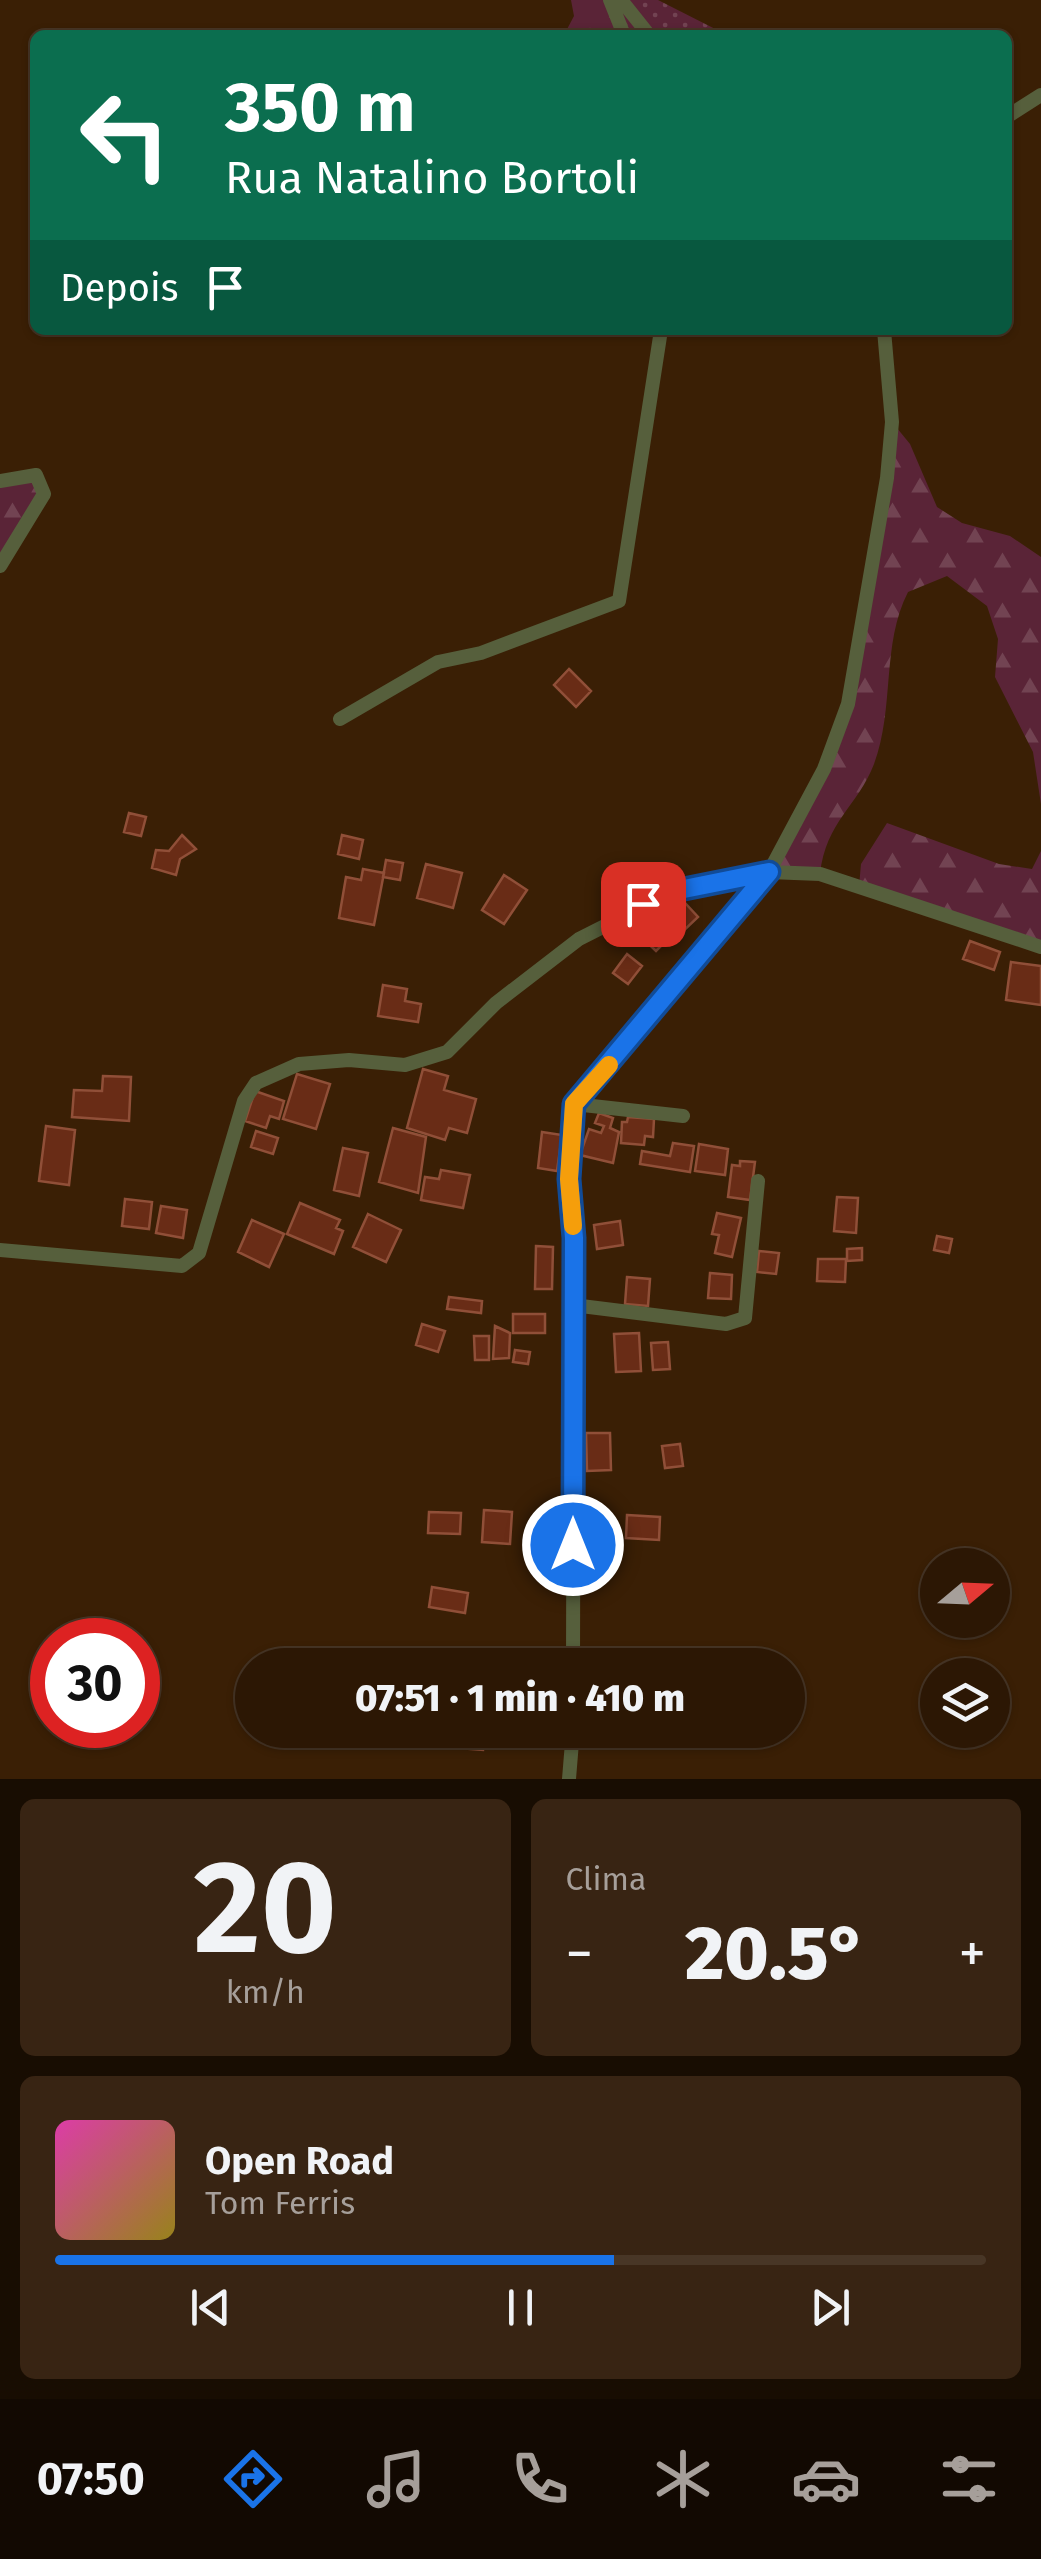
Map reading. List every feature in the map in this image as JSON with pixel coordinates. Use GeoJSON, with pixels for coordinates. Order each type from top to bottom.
{"type":"FeatureCollection","features":[{"type":"Feature","properties":{"kind":"street"},"geometry":{"type":"LineString","coordinates":[[610,0],[622,30]]}},
{"type":"Feature","properties":{"kind":"street"},"geometry":{"type":"LineString","coordinates":[[622,0],[645,30]]}},
{"type":"Feature","properties":{"kind":"street"},"geometry":{"type":"LineString","coordinates":[[1012,113],[1041,95]]}},
{"type":"Feature","properties":{"kind":"street"},"geometry":{"type":"LineString","coordinates":[[340,719],[438,662],[481,654],[619,601],[660,335]]}},
{"type":"Feature","properties":{"kind":"street"},"geometry":{"type":"LineString","coordinates":[[573,1648],[569,1179],[574,1104],[769,872],[824,769],[848,704],[887,478],[892,422],[884,335]]}},
{"type":"Feature","properties":{"kind":"street"},"geometry":{"type":"LineString","coordinates":[[0,481],[36,475],[44,494],[0,566]]}},
{"type":"Feature","properties":{"kind":"street"},"geometry":{"type":"LineString","coordinates":[[0,1250],[182,1266],[192,1261],[199,1254],[244,1101],[256,1084],[298,1064],[424,1062],[448,1052],[496,1003],[579,939],[674,891],[769,872],[820,874],[1041,947]]}},
{"type":"Feature","properties":{"kind":"street"},"geometry":{"type":"LineString","coordinates":[[574,1104],[683,1116]]}},
{"type":"Feature","properties":{"kind":"street"},"geometry":{"type":"LineString","coordinates":[[573,1305],[726,1324],[745,1318],[758,1181]]}},
{"type":"Feature","properties":{"kind":"street"},"geometry":{"type":"LineString","coordinates":[[569,1779],[572,1748]]}},
{"type":"Feature","properties":{"kind":"green space"},"geometry":{"type":"Polygon","coordinates":[[[571,0],[610,0],[622,30],[567,30],[574,16],[571,0]]]}},
{"type":"Feature","properties":{"kind":"green space"},"geometry":{"type":"Polygon","coordinates":[[[610,0],[658,0],[717,30],[622,30],[610,0]]]}},
{"type":"Feature","properties":{"kind":"green space"},"geometry":{"type":"Polygon","coordinates":[[[892,422],[910,444],[937,507],[962,523],[1010,536],[1041,557],[1041,804],[1033,752],[995,677],[998,639],[987,606],[947,576],[908,592],[894,633],[884,721],[874,764],[829,840],[820,874],[769,872],[848,704],[892,422]]]}},
{"type":"Feature","properties":{"kind":"green space"},"geometry":{"type":"Polygon","coordinates":[[[36,475],[44,494],[0,566],[0,481],[36,475]]]}},
{"type":"Feature","properties":{"kind":"green space"},"geometry":{"type":"Polygon","coordinates":[[[887,823],[999,864],[1032,869],[1041,851],[1041,947],[859,887],[861,864],[887,823]]]}},
{"type":"Feature","properties":{"kind":"building"},"geometry":{"type":"Polygon","coordinates":[[[569,669],[591,691],[576,707],[554,685],[569,669]]]}},
{"type":"Feature","properties":{"kind":"building"},"geometry":{"type":"Polygon","coordinates":[[[129,813],[146,817],[141,836],[124,832],[129,813]]]}},
{"type":"Feature","properties":{"kind":"building"},"geometry":{"type":"Polygon","coordinates":[[[182,835],[196,849],[180,859],[176,875],[152,868],[156,850],[169,851],[182,835]]]}},
{"type":"Feature","properties":{"kind":"building"},"geometry":{"type":"Polygon","coordinates":[[[342,835],[363,840],[359,859],[338,854],[342,835]]]}},
{"type":"Feature","properties":{"kind":"building"},"geometry":{"type":"Polygon","coordinates":[[[386,860],[403,863],[400,880],[383,877],[386,860]]]}},
{"type":"Feature","properties":{"kind":"building"},"geometry":{"type":"Polygon","coordinates":[[[426,864],[462,873],[453,908],[417,898],[426,864]]]}},
{"type":"Feature","properties":{"kind":"building"},"geometry":{"type":"Polygon","coordinates":[[[363,869],[384,873],[374,925],[339,918],[346,877],[361,880],[363,869]]]}},
{"type":"Feature","properties":{"kind":"building"},"geometry":{"type":"Polygon","coordinates":[[[504,875],[527,890],[504,924],[482,910],[504,875]]]}},
{"type":"Feature","properties":{"kind":"building"},"geometry":{"type":"Polygon","coordinates":[[[674,891],[698,917],[677,937],[653,910],[674,891]]]}},
{"type":"Feature","properties":{"kind":"building"},"geometry":{"type":"Polygon","coordinates":[[[651,920],[670,937],[656,951],[638,934],[651,920]]]}},
{"type":"Feature","properties":{"kind":"building"},"geometry":{"type":"Polygon","coordinates":[[[970,941],[1000,952],[994,970],[963,959],[970,941]]]}},
{"type":"Feature","properties":{"kind":"building"},"geometry":{"type":"Polygon","coordinates":[[[627,954],[642,966],[628,984],[613,973],[627,954]]]}},
{"type":"Feature","properties":{"kind":"building"},"geometry":{"type":"Polygon","coordinates":[[[1011,962],[1041,966],[1041,1005],[1006,1000],[1011,962]]]}},
{"type":"Feature","properties":{"kind":"building"},"geometry":{"type":"Polygon","coordinates":[[[383,985],[407,989],[405,1001],[421,1004],[418,1022],[378,1016],[383,985]]]}},
{"type":"Feature","properties":{"kind":"building"},"geometry":{"type":"Polygon","coordinates":[[[423,1069],[448,1076],[444,1090],[476,1099],[467,1133],[449,1128],[445,1140],[407,1128],[423,1069]]]}},
{"type":"Feature","properties":{"kind":"building"},"geometry":{"type":"Polygon","coordinates":[[[297,1074],[330,1084],[316,1129],[283,1119],[297,1074]]]}},
{"type":"Feature","properties":{"kind":"building"},"geometry":{"type":"Polygon","coordinates":[[[103,1076],[131,1077],[129,1121],[72,1117],[74,1090],[102,1091],[103,1076]]]}},
{"type":"Feature","properties":{"kind":"building"},"geometry":{"type":"Polygon","coordinates":[[[255,1091],[284,1101],[279,1119],[270,1116],[266,1128],[245,1121],[255,1091]]]}},
{"type":"Feature","properties":{"kind":"building"},"geometry":{"type":"Polygon","coordinates":[[[599,1113],[613,1118],[610,1128],[619,1132],[613,1163],[580,1155],[589,1129],[601,1133],[604,1126],[595,1123],[599,1113]]]}},
{"type":"Feature","properties":{"kind":"building"},"geometry":{"type":"Polygon","coordinates":[[[628,1117],[654,1119],[653,1137],[645,1136],[644,1145],[621,1143],[622,1122],[627,1122],[628,1117]]]}},
{"type":"Feature","properties":{"kind":"building"},"geometry":{"type":"Polygon","coordinates":[[[46,1126],[75,1130],[69,1185],[39,1181],[46,1126]]]}},
{"type":"Feature","properties":{"kind":"building"},"geometry":{"type":"Polygon","coordinates":[[[393,1128],[426,1137],[418,1193],[379,1182],[393,1128]]]}},
{"type":"Feature","properties":{"kind":"building"},"geometry":{"type":"Polygon","coordinates":[[[256,1131],[278,1138],[273,1154],[251,1147],[256,1131]]]}},
{"type":"Feature","properties":{"kind":"building"},"geometry":{"type":"Polygon","coordinates":[[[542,1132],[562,1135],[557,1171],[538,1168],[542,1132]]]}},
{"type":"Feature","properties":{"kind":"building"},"geometry":{"type":"Polygon","coordinates":[[[673,1143],[694,1146],[690,1172],[640,1164],[642,1151],[670,1156],[673,1143]]]}},
{"type":"Feature","properties":{"kind":"building"},"geometry":{"type":"Polygon","coordinates":[[[699,1144],[728,1149],[725,1175],[695,1171],[699,1144]]]}},
{"type":"Feature","properties":{"kind":"building"},"geometry":{"type":"Polygon","coordinates":[[[343,1148],[368,1153],[359,1196],[334,1190],[343,1148]]]}},
{"type":"Feature","properties":{"kind":"building"},"geometry":{"type":"Polygon","coordinates":[[[740,1161],[755,1162],[750,1200],[728,1197],[732,1165],[740,1166],[740,1161]]]}},
{"type":"Feature","properties":{"kind":"building"},"geometry":{"type":"Polygon","coordinates":[[[441,1170],[470,1175],[463,1208],[421,1200],[425,1177],[439,1179],[441,1170]]]}},
{"type":"Feature","properties":{"kind":"building"},"geometry":{"type":"Polygon","coordinates":[[[837,1197],[858,1198],[856,1233],[834,1231],[837,1197]]]}},
{"type":"Feature","properties":{"kind":"building"},"geometry":{"type":"Polygon","coordinates":[[[125,1199],[152,1202],[149,1229],[122,1226],[125,1199]]]}},
{"type":"Feature","properties":{"kind":"building"},"geometry":{"type":"Polygon","coordinates":[[[300,1203],[340,1220],[336,1228],[343,1231],[334,1254],[287,1234],[300,1203]]]}},
{"type":"Feature","properties":{"kind":"building"},"geometry":{"type":"Polygon","coordinates":[[[161,1206],[187,1210],[183,1238],[156,1233],[161,1206]]]}},
{"type":"Feature","properties":{"kind":"building"},"geometry":{"type":"Polygon","coordinates":[[[717,1213],[741,1218],[732,1257],[715,1253],[719,1235],[712,1234],[717,1213]]]}},
{"type":"Feature","properties":{"kind":"building"},"geometry":{"type":"Polygon","coordinates":[[[368,1214],[401,1230],[386,1262],[353,1247],[368,1214]]]}},
{"type":"Feature","properties":{"kind":"building"},"geometry":{"type":"Polygon","coordinates":[[[252,1220],[284,1234],[269,1267],[238,1252],[252,1220]]]}},
{"type":"Feature","properties":{"kind":"building"},"geometry":{"type":"Polygon","coordinates":[[[620,1221],[623,1245],[597,1249],[594,1225],[620,1221]]]}},
{"type":"Feature","properties":{"kind":"building"},"geometry":{"type":"Polygon","coordinates":[[[937,1236],[952,1239],[949,1253],[934,1250],[937,1236]]]}},
{"type":"Feature","properties":{"kind":"building"},"geometry":{"type":"Polygon","coordinates":[[[536,1246],[553,1247],[552,1289],[535,1289],[536,1246]]]}},
{"type":"Feature","properties":{"kind":"building"},"geometry":{"type":"Polygon","coordinates":[[[862,1248],[862,1260],[847,1261],[847,1249],[862,1248]]]}},
{"type":"Feature","properties":{"kind":"building"},"geometry":{"type":"Polygon","coordinates":[[[759,1251],[779,1253],[776,1274],[757,1272],[759,1251]]]}},
{"type":"Feature","properties":{"kind":"building"},"geometry":{"type":"Polygon","coordinates":[[[818,1259],[846,1259],[845,1282],[817,1281],[818,1259]]]}},
{"type":"Feature","properties":{"kind":"building"},"geometry":{"type":"Polygon","coordinates":[[[710,1273],[732,1275],[731,1299],[708,1298],[710,1273]]]}},
{"type":"Feature","properties":{"kind":"building"},"geometry":{"type":"Polygon","coordinates":[[[627,1277],[650,1279],[648,1306],[625,1304],[627,1277]]]}},
{"type":"Feature","properties":{"kind":"building"},"geometry":{"type":"Polygon","coordinates":[[[449,1297],[482,1301],[481,1313],[447,1309],[449,1297]]]}},
{"type":"Feature","properties":{"kind":"building"},"geometry":{"type":"Polygon","coordinates":[[[513,1314],[545,1314],[545,1333],[513,1333],[513,1314]]]}},
{"type":"Feature","properties":{"kind":"building"},"geometry":{"type":"Polygon","coordinates":[[[422,1324],[445,1331],[438,1352],[416,1345],[422,1324]]]}},
{"type":"Feature","properties":{"kind":"building"},"geometry":{"type":"Polygon","coordinates":[[[495,1326],[510,1333],[509,1358],[493,1359],[495,1326]]]}},
{"type":"Feature","properties":{"kind":"building"},"geometry":{"type":"Polygon","coordinates":[[[639,1333],[641,1371],[616,1372],[614,1334],[639,1333]]]}},
{"type":"Feature","properties":{"kind":"building"},"geometry":{"type":"Polygon","coordinates":[[[474,1336],[489,1336],[489,1360],[475,1360],[474,1336]]]}},
{"type":"Feature","properties":{"kind":"building"},"geometry":{"type":"Polygon","coordinates":[[[668,1342],[670,1369],[653,1370],[651,1343],[668,1342]]]}},
{"type":"Feature","properties":{"kind":"building"},"geometry":{"type":"Polygon","coordinates":[[[515,1350],[530,1352],[528,1364],[513,1362],[515,1350]]]}},
{"type":"Feature","properties":{"kind":"building"},"geometry":{"type":"Polygon","coordinates":[[[586,1433],[610,1433],[611,1470],[587,1471],[586,1433]]]}},
{"type":"Feature","properties":{"kind":"building"},"geometry":{"type":"Polygon","coordinates":[[[680,1444],[683,1466],[665,1468],[662,1446],[680,1444]]]}},
{"type":"Feature","properties":{"kind":"building"},"geometry":{"type":"Polygon","coordinates":[[[484,1510],[512,1512],[510,1544],[482,1542],[484,1510]]]}},
{"type":"Feature","properties":{"kind":"building"},"geometry":{"type":"Polygon","coordinates":[[[429,1512],[461,1513],[460,1534],[428,1533],[429,1512]]]}},
{"type":"Feature","properties":{"kind":"building"},"geometry":{"type":"Polygon","coordinates":[[[627,1515],[660,1517],[659,1540],[626,1538],[627,1515]]]}},
{"type":"Feature","properties":{"kind":"building"},"geometry":{"type":"Polygon","coordinates":[[[432,1587],[468,1593],[465,1613],[429,1607],[432,1587]]]}},
{"type":"Feature","properties":{"kind":"slow traffic"},"geometry":{"type":"LineString","coordinates":[[573,1226],[569,1179],[574,1104],[609,1065]]}},
{"type":"Feature","properties":{"kind":"route"},"geometry":{"type":"LineString","coordinates":[[573,1545],[574,1238],[569,1179],[574,1104],[769,872],[674,891],[643,904]]}}]}
